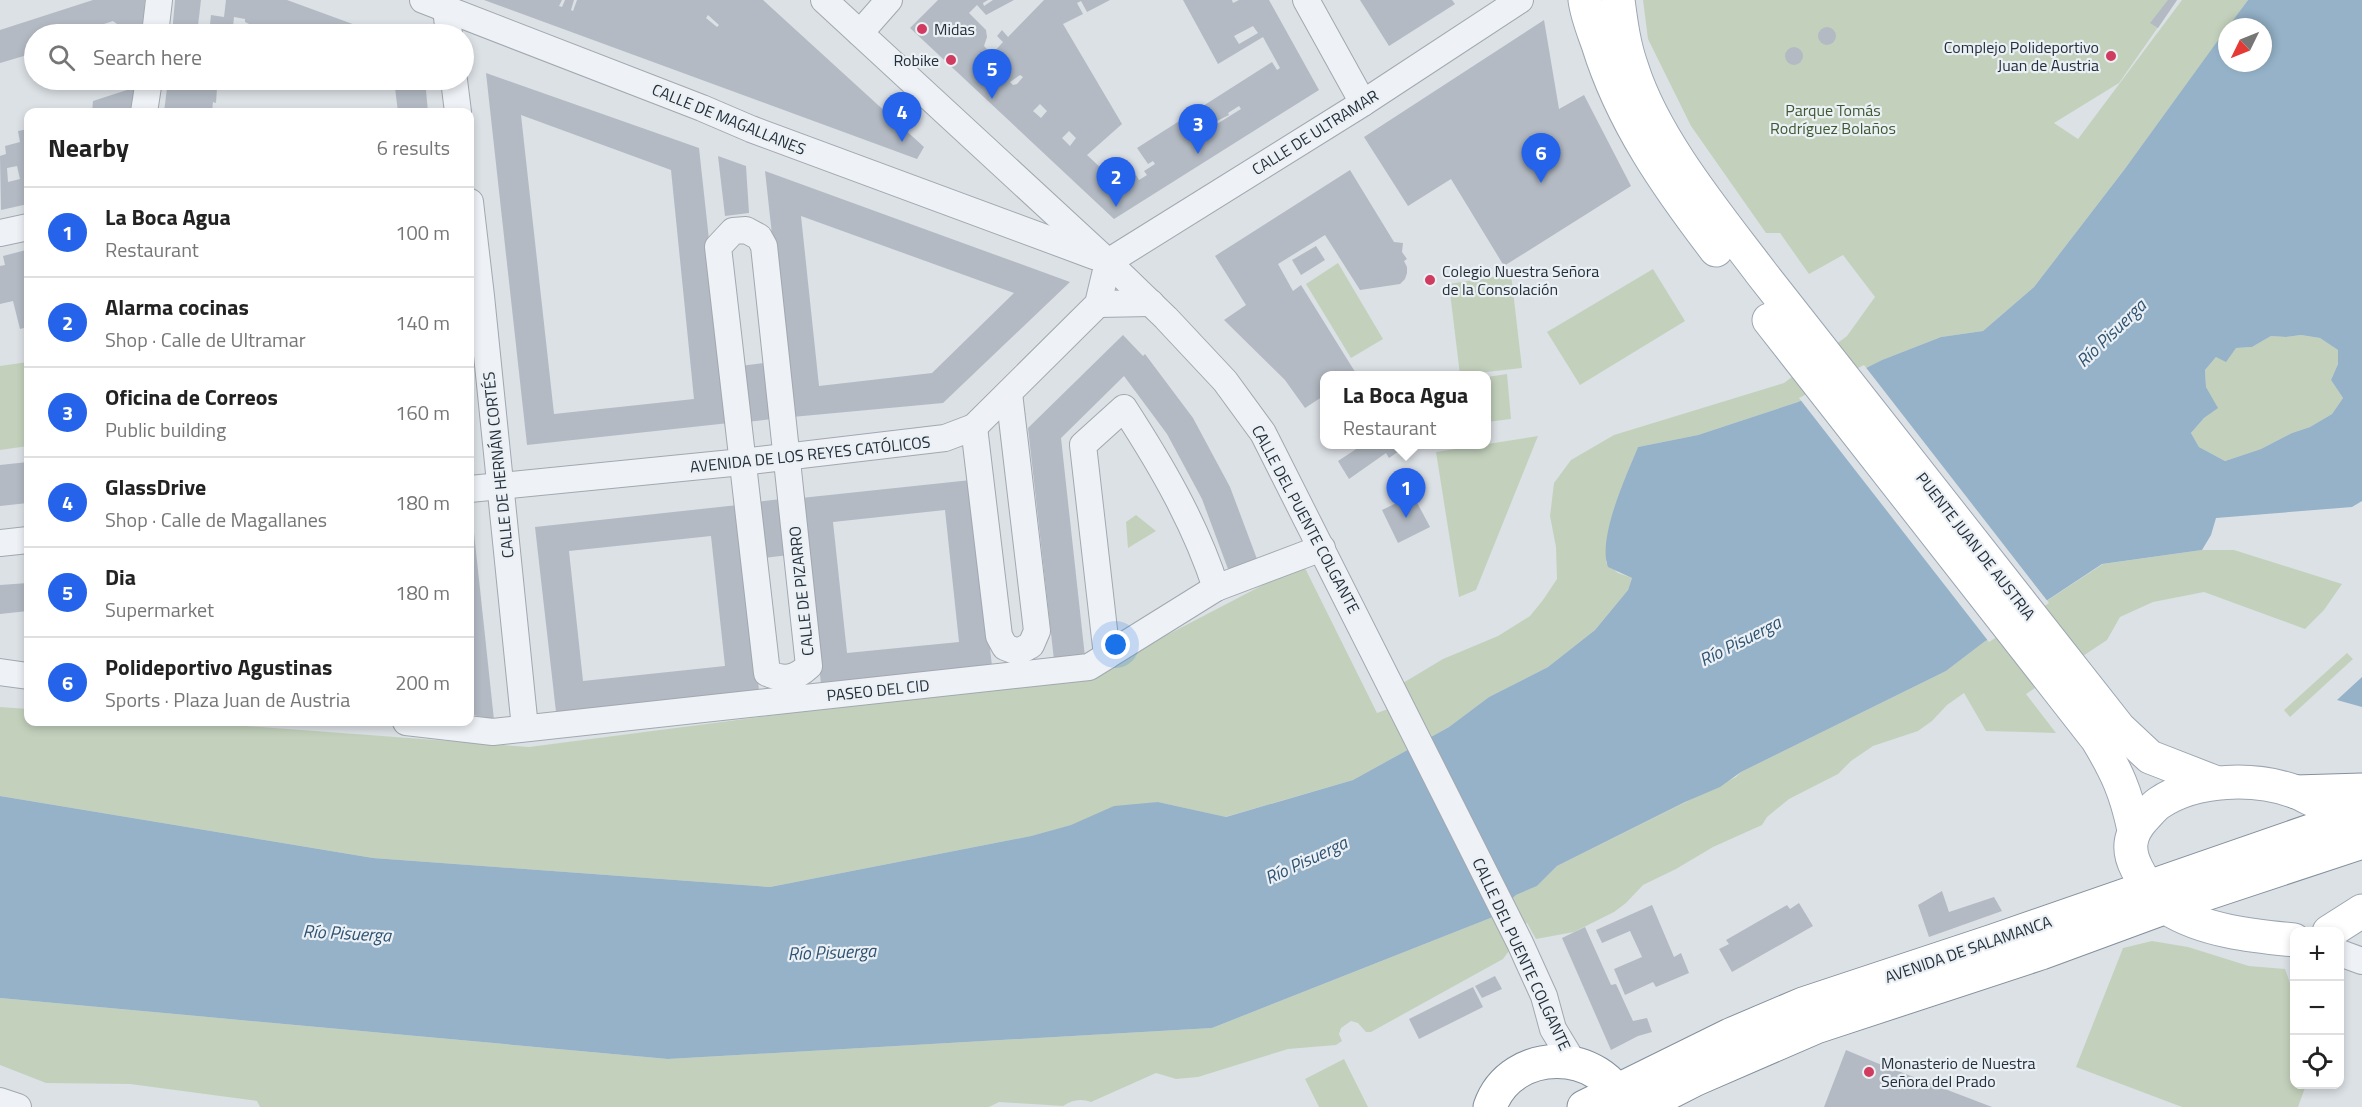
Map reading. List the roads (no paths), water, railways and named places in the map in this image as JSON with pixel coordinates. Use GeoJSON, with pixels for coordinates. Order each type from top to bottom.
{"type":"FeatureCollection","features":[{"type":"Feature","properties":{"kind":"main road"},"geometry":{"type":"LineString","coordinates":[[1618,0],[1621,27],[1632,68],[1662,134],[1711,206],[1753,281]]}},
{"type":"Feature","properties":{"kind":"main road"},"geometry":{"type":"LineString","coordinates":[[1584,1],[1608,77],[1652,163],[1753,281]]}},
{"type":"Feature","properties":{"kind":"main road","name":"PUENTE JUAN DE AUSTRIA"},"geometry":{"type":"LineString","coordinates":[[1753,281],[2095,717],[2119,728],[2150,757],[2217,783]]}},
{"type":"Feature","properties":{"kind":"main road","name":"PUENTE JUAN DE AUSTRIA"},"geometry":{"type":"LineString","coordinates":[[2095,717],[2097,738],[2127,795],[2134,830],[2131,857],[2156,897]]}},
{"type":"Feature","properties":{"kind":"main road"},"geometry":{"type":"LineString","coordinates":[[2134,830],[2157,803],[2181,791],[2217,783],[2273,786],[2296,792],[2359,819]]}},
{"type":"Feature","properties":{"kind":"main road","name":"AVENIDA DE SALAMANCA"},"geometry":{"type":"LineString","coordinates":[[1584,1107],[1628,1102],[1696,1079],[1816,1027],[2041,953],[2156,897],[2359,819]]}},
{"type":"Feature","properties":{"kind":"main road"},"geometry":{"type":"LineString","coordinates":[[2156,897],[2193,920],[2233,932],[2290,939]]}},
{"type":"Feature","properties":{"kind":"main road"},"geometry":{"type":"LineString","coordinates":[[2336,927],[2362,910]]}},
{"type":"Feature","properties":{"kind":"main road"},"geometry":{"type":"LineString","coordinates":[[1490,1107],[1503,1084],[1518,1072],[1545,1062],[1573,1062],[1590,1068],[1604,1078],[1628,1102]]}},
{"type":"Feature","properties":{"kind":"street"},"geometry":{"type":"LineString","coordinates":[[155,24],[159,0]]}},
{"type":"Feature","properties":{"kind":"street","name":"CALLE DEL PUENTE COLGANTE"},"geometry":{"type":"LineString","coordinates":[[824,0],[1151,303],[1225,381],[1263,432],[1520,943],[1545,996],[1553,1029],[1573,1062]]}},
{"type":"Feature","properties":{"kind":"street"},"geometry":{"type":"LineString","coordinates":[[860,33],[889,0]]}},
{"type":"Feature","properties":{"kind":"street"},"geometry":{"type":"LineString","coordinates":[[1306,0],[1370,98]]}},
{"type":"Feature","properties":{"kind":"street"},"geometry":{"type":"LineString","coordinates":[[1326,0],[1370,98]]}},
{"type":"Feature","properties":{"kind":"street","name":"CALLE DE ULTRAMAR"},"geometry":{"type":"LineString","coordinates":[[1108,262],[1370,98],[1520,0]]}},
{"type":"Feature","properties":{"kind":"street"},"geometry":{"type":"LineString","coordinates":[[434,4],[444,24]]}},
{"type":"Feature","properties":{"kind":"street","name":"CALLE DE MAGALLANES"},"geometry":{"type":"LineString","coordinates":[[434,4],[751,129],[1108,262]]}},
{"type":"Feature","properties":{"kind":"street"},"geometry":{"type":"LineString","coordinates":[[144,108],[147,90]]}},
{"type":"Feature","properties":{"kind":"street"},"geometry":{"type":"LineString","coordinates":[[455,90],[458,108]]}},
{"type":"Feature","properties":{"kind":"street"},"geometry":{"type":"LineString","coordinates":[[1036,235],[1048,224],[1048,207]]}},
{"type":"Feature","properties":{"kind":"street"},"geometry":{"type":"LineString","coordinates":[[0,233],[24,228]]}},
{"type":"Feature","properties":{"kind":"street","name":"CALLE DE PIZARRO"},"geometry":{"type":"LineString","coordinates":[[746,230],[759,237],[764,246],[787,456],[809,666],[793,678],[781,678],[767,673],[742,462],[718,247],[733,231],[746,230]]}},
{"type":"Feature","properties":{"kind":"street","name":"CALLE DE HERNÁN CORTÉS"},"geometry":{"type":"LineString","coordinates":[[474,236],[525,729]]}},
{"type":"Feature","properties":{"kind":"street"},"geometry":{"type":"LineString","coordinates":[[1108,262],[1098,304],[1151,303]]}},
{"type":"Feature","properties":{"kind":"street","name":"AVENIDA DE LOS REYES CATÓLICOS"},"geometry":{"type":"LineString","coordinates":[[474,489],[742,462],[945,438],[974,427],[1098,304]]}},
{"type":"Feature","properties":{"kind":"street"},"geometry":{"type":"LineString","coordinates":[[974,427],[999,636],[1005,647],[1018,652],[1031,645],[1037,631],[1009,393]]}},
{"type":"Feature","properties":{"kind":"street"},"geometry":{"type":"LineString","coordinates":[[1107,656],[1083,445],[1124,408],[1184,508],[1216,588]]}},
{"type":"Feature","properties":{"kind":"street"},"geometry":{"type":"LineString","coordinates":[[0,543],[24,540]]}},
{"type":"Feature","properties":{"kind":"street","name":"PASEO DEL CID"},"geometry":{"type":"LineString","coordinates":[[441,726],[493,732],[1089,667],[1216,588],[1322,548]]}},
{"type":"Feature","properties":{"kind":"street"},"geometry":{"type":"LineString","coordinates":[[0,672],[24,675]]}},
{"type":"Feature","properties":{"kind":"street"},"geometry":{"type":"LineString","coordinates":[[2344,954],[2362,961]]}},
{"type":"Feature","properties":{"kind":"street"},"geometry":{"type":"LineString","coordinates":[[0,1101],[18,1107]]}},
{"type":"Feature","properties":{"kind":"water","name":"Río Pisuerga"},"geometry":{"type":"Polygon","coordinates":[[[2248,0],[2362,0],[2362,501],[2352,507],[2216,518],[2211,535],[2202,550],[2102,564],[1984,642],[1946,671],[1741,772],[1720,787],[1557,866],[1537,886],[1516,895],[1493,917],[1212,1028],[668,1059],[0,998],[0,796],[373,858],[770,887],[1031,836],[1071,825],[1114,806],[1158,802],[1226,817],[1353,780],[1449,727],[1489,697],[1548,667],[1595,630],[1628,590],[1632,578],[1608,567],[1606,540],[1615,506],[1638,447],[1698,435],[1798,402],[1882,360],[1941,337],[1983,331],[2034,287],[2124,170],[2218,40],[2218,72],[2272,72],[2272,18],[2235,18],[2248,0]],[[2301,335],[2271,336],[2252,347],[2236,348],[2226,362],[2216,357],[2205,370],[2206,387],[2218,408],[2204,418],[2191,433],[2199,447],[2225,461],[2261,449],[2292,433],[2310,427],[2332,414],[2343,398],[2331,380],[2338,364],[2338,350],[2320,338],[2301,335]]]}},
{"type":"Feature","properties":{"kind":"water"},"geometry":{"type":"Polygon","coordinates":[[[2362,677],[2362,707],[2337,700],[2362,677]]]}},
{"type":"Feature","properties":{"kind":"place","name":"Midas"},"geometry":{"type":"Point","coordinates":[922,29]}},
{"type":"Feature","properties":{"kind":"place","name":"Complejo Polideportivo Juan de Austria"},"geometry":{"type":"Point","coordinates":[2111,56]}},
{"type":"Feature","properties":{"kind":"place","name":"Robike"},"geometry":{"type":"Point","coordinates":[951,60]}},
{"type":"Feature","properties":{"kind":"place","name":"Dia"},"geometry":{"type":"Point","coordinates":[992,99]}},
{"type":"Feature","properties":{"kind":"place","name":"GlassDrive"},"geometry":{"type":"Point","coordinates":[902,142]}},
{"type":"Feature","properties":{"kind":"place","name":"Oficina de Correos"},"geometry":{"type":"Point","coordinates":[1198,154]}},
{"type":"Feature","properties":{"kind":"place","name":"Polideportivo Agustinas"},"geometry":{"type":"Point","coordinates":[1541,183]}},
{"type":"Feature","properties":{"kind":"place","name":"Alarma cocinas"},"geometry":{"type":"Point","coordinates":[1116,207]}},
{"type":"Feature","properties":{"kind":"place","name":"Colegio Nuestra Señora de la Consolación"},"geometry":{"type":"Point","coordinates":[1430,280]}},
{"type":"Feature","properties":{"kind":"place","name":"La Boca Agua"},"geometry":{"type":"Point","coordinates":[1406,518]}},
{"type":"Feature","properties":{"kind":"place","name":"Monasterio de Nuestra Señora del Prado"},"geometry":{"type":"Point","coordinates":[1869,1072]}},
{"type":"Feature","properties":{"kind":"park label","name":"Parque Tomás Rodríguez Bolaños"},"geometry":{"type":"Point","coordinates":[1833,119]}}]}
